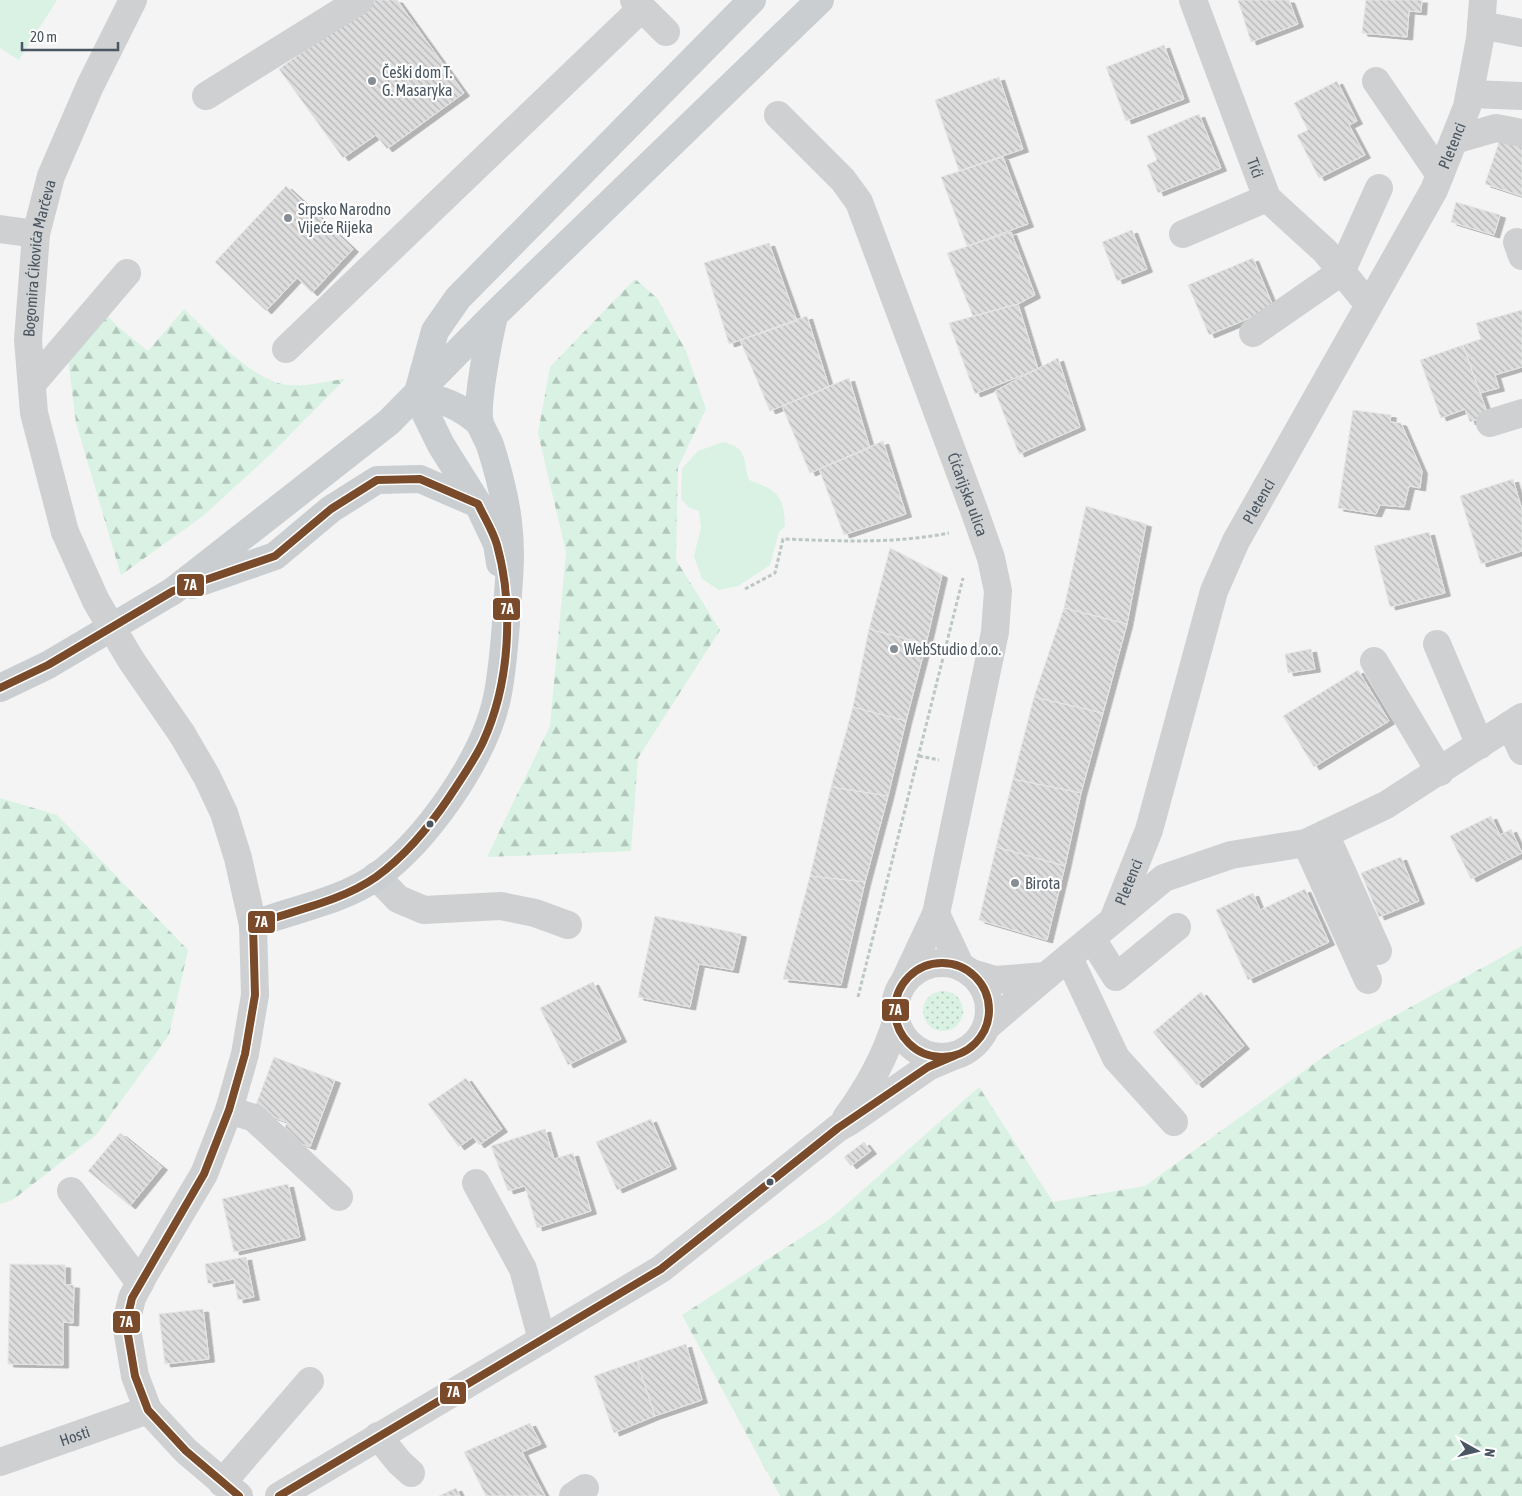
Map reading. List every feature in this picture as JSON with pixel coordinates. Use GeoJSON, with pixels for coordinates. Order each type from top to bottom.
{"type":"FeatureCollection","features":[{"type":"Feature","properties":{"kind":"main road"},"geometry":{"type":"LineString","coordinates":[[507,609],[497,544],[478,504],[441,445],[417,396],[435,331],[458,298],[752,0]]}},
{"type":"Feature","properties":{"kind":"main road"},"geometry":{"type":"LineString","coordinates":[[0,688],[48,665],[173,591],[389,422],[417,396],[494,315],[820,0]]}},
{"type":"Feature","properties":{"kind":"main road"},"geometry":{"type":"LineString","coordinates":[[480,423],[486,350],[494,315]]}},
{"type":"Feature","properties":{"kind":"main road"},"geometry":{"type":"LineString","coordinates":[[253,925],[324,902],[376,876],[416,839],[459,783],[484,741],[497,700],[505,650],[512,557],[501,481],[489,443],[480,423],[464,410],[441,399],[417,396]]}},
{"type":"Feature","properties":{"kind":"main road"},"geometry":{"type":"LineString","coordinates":[[173,591],[275,556],[331,509],[377,480],[420,479],[478,504]]}},
{"type":"Feature","properties":{"kind":"street","name":"Bogomira Ćikovića Marčeva"},"geometry":{"type":"LineString","coordinates":[[132,0],[90,86],[50,176],[36,234],[28,340],[34,413],[65,532],[106,618],[131,660],[182,734],[207,777],[224,813],[247,893],[253,925]]}},
{"type":"Feature","properties":{"kind":"street"},"geometry":{"type":"LineString","coordinates":[[206,96],[360,0]]}},
{"type":"Feature","properties":{"kind":"street","name":"Tići"},"geometry":{"type":"LineString","coordinates":[[1194,0],[1267,198],[1325,251],[1368,304]]}},
{"type":"Feature","properties":{"kind":"street"},"geometry":{"type":"LineString","coordinates":[[286,350],[638,4],[666,32]]}},
{"type":"Feature","properties":{"kind":"street"},"geometry":{"type":"LineString","coordinates":[[1522,33],[1482,12],[1468,101],[1522,96]]}},
{"type":"Feature","properties":{"kind":"street"},"geometry":{"type":"LineString","coordinates":[[1376,81],[1440,175]]}},
{"type":"Feature","properties":{"kind":"street","name":"Pletenci"},"geometry":{"type":"LineString","coordinates":[[1113,920],[1149,830],[1214,591],[1236,541],[1434,190],[1468,101]]}},
{"type":"Feature","properties":{"kind":"street","name":"Ćićarijska ulica"},"geometry":{"type":"LineString","coordinates":[[778,115],[843,180],[859,202],[974,510],[991,558],[998,591],[995,632],[936,914],[906,980]]}},
{"type":"Feature","properties":{"kind":"street"},"geometry":{"type":"LineString","coordinates":[[1454,140],[1496,128],[1522,133]]}},
{"type":"Feature","properties":{"kind":"street"},"geometry":{"type":"LineString","coordinates":[[1253,333],[1341,272],[1379,188]]}},
{"type":"Feature","properties":{"kind":"street"},"geometry":{"type":"LineString","coordinates":[[1183,234],[1267,198]]}},
{"type":"Feature","properties":{"kind":"street"},"geometry":{"type":"LineString","coordinates":[[0,228],[36,234]]}},
{"type":"Feature","properties":{"kind":"street"},"geometry":{"type":"LineString","coordinates":[[32,384],[127,273]]}},
{"type":"Feature","properties":{"kind":"street"},"geometry":{"type":"LineString","coordinates":[[1490,423],[1522,413]]}},
{"type":"Feature","properties":{"kind":"street"},"geometry":{"type":"LineString","coordinates":[[1437,644],[1480,745]]}},
{"type":"Feature","properties":{"kind":"street"},"geometry":{"type":"LineString","coordinates":[[1374,661],[1440,772]]}},
{"type":"Feature","properties":{"kind":"street"},"geometry":{"type":"LineString","coordinates":[[1516,721],[1522,750]]}},
{"type":"Feature","properties":{"kind":"street","name":"Pletenci"},"geometry":{"type":"LineString","coordinates":[[986,1027],[1164,878],[1231,855],[1315,839],[1386,805],[1440,772],[1516,721]]}},
{"type":"Feature","properties":{"kind":"street"},"geometry":{"type":"LineString","coordinates":[[1315,839],[1378,951]]}},
{"type":"Feature","properties":{"kind":"street"},"geometry":{"type":"LineString","coordinates":[[1315,839],[1368,980]]}},
{"type":"Feature","properties":{"kind":"street"},"geometry":{"type":"LineString","coordinates":[[376,876],[398,899],[424,910],[501,906],[535,913],[568,925]]}},
{"type":"Feature","properties":{"kind":"street"},"geometry":{"type":"LineString","coordinates":[[295,1493],[378,1436],[660,1269],[838,1128],[928,1068],[968,1049],[979,1039],[986,1027],[989,1012],[987,998],[981,984],[966,970],[936,914]]}},
{"type":"Feature","properties":{"kind":"street"},"geometry":{"type":"LineString","coordinates":[[253,925],[255,995],[245,1054],[229,1110],[204,1174],[132,1298],[126,1323],[135,1376],[148,1410],[186,1451],[230,1490],[310,1381]]}},
{"type":"Feature","properties":{"kind":"street"},"geometry":{"type":"LineString","coordinates":[[1092,939],[1116,977],[1177,927]]}},
{"type":"Feature","properties":{"kind":"street"},"geometry":{"type":"LineString","coordinates":[[1069,958],[1116,1058],[1174,1122]]}},
{"type":"Feature","properties":{"kind":"street"},"geometry":{"type":"LineString","coordinates":[[956,1055],[941,1058],[926,1055],[913,1047],[902,1036],[896,1022],[895,1007],[898,992],[906,980],[917,970],[931,964],[946,963],[995,980],[1046,976]]}},
{"type":"Feature","properties":{"kind":"street"},"geometry":{"type":"LineString","coordinates":[[838,1128],[876,1073],[896,1022]]}},
{"type":"Feature","properties":{"kind":"street"},"geometry":{"type":"LineString","coordinates":[[229,1110],[254,1118],[339,1197]]}},
{"type":"Feature","properties":{"kind":"street"},"geometry":{"type":"LineString","coordinates":[[476,1183],[523,1269],[542,1340]]}},
{"type":"Feature","properties":{"kind":"street"},"geometry":{"type":"LineString","coordinates":[[71,1191],[140,1283]]}},
{"type":"Feature","properties":{"kind":"street","name":"Hosti"},"geometry":{"type":"LineString","coordinates":[[0,1462],[148,1410]]}},
{"type":"Feature","properties":{"kind":"street"},"geometry":{"type":"LineString","coordinates":[[378,1436],[399,1462],[412,1473]]}},
{"type":"Feature","properties":{"kind":"path"},"geometry":{"type":"LineString","coordinates":[[745,590],[775,573],[782,539],[867,542],[906,540],[958,531]]}},
{"type":"Feature","properties":{"kind":"path"},"geometry":{"type":"LineString","coordinates":[[858,997],[964,572]]}},
{"type":"Feature","properties":{"kind":"path"},"geometry":{"type":"LineString","coordinates":[[919,756],[943,761]]}},
{"type":"Feature","properties":{"kind":"green space"},"geometry":{"type":"Polygon","coordinates":[[[0,0],[57,0],[19,60],[0,48],[0,0]]]}},
{"type":"Feature","properties":{"kind":"green space"},"geometry":{"type":"Polygon","coordinates":[[[635,279],[657,298],[686,351],[706,409],[678,467],[676,560],[720,630],[638,758],[631,851],[487,857],[550,726],[566,552],[538,433],[550,367],[635,279]]]}},
{"type":"Feature","properties":{"kind":"green space"},"geometry":{"type":"Polygon","coordinates":[[[94,301],[117,326],[148,351],[184,309],[246,366],[275,382],[288,385],[302,385],[345,379],[272,453],[203,516],[121,575],[76,423],[65,334],[94,301]]]}},
{"type":"Feature","properties":{"kind":"green space"},"geometry":{"type":"Polygon","coordinates":[[[723,442],[731,444],[741,451],[749,480],[766,487],[781,501],[785,526],[779,532],[770,565],[738,586],[719,590],[702,579],[694,556],[701,528],[699,511],[690,508],[681,499],[682,469],[698,451],[723,442]]]}},
{"type":"Feature","properties":{"kind":"green space"},"geometry":{"type":"Polygon","coordinates":[[[0,798],[57,815],[188,950],[169,1035],[96,1135],[14,1199],[0,1204],[0,798]]]}},
{"type":"Feature","properties":{"kind":"green space"},"geometry":{"type":"Polygon","coordinates":[[[1522,946],[1522,1496],[780,1496],[682,1315],[830,1219],[979,1087],[1053,1202],[1145,1186],[1334,1049],[1522,946]]]}},
{"type":"Feature","properties":{"kind":"green space"},"geometry":{"type":"Polygon","coordinates":[[[947,991],[954,994],[960,1000],[963,1011],[962,1019],[954,1028],[947,1031],[939,1031],[932,1028],[924,1019],[923,1007],[926,1000],[935,992],[947,991]]]}},
{"type":"Feature","properties":{"kind":"building","name":"Češki dom T. G. Masaryka"},"geometry":{"type":"Polygon","coordinates":[[[374,0],[397,0],[464,93],[387,149],[376,135],[343,158],[279,69],[374,0]]]}},
{"type":"Feature","properties":{"kind":"building"},"geometry":{"type":"Polygon","coordinates":[[[1238,0],[1289,0],[1298,24],[1251,42],[1238,0]]]}},
{"type":"Feature","properties":{"kind":"building"},"geometry":{"type":"Polygon","coordinates":[[[1366,0],[1422,0],[1421,12],[1409,11],[1407,37],[1362,33],[1366,0]]]}},
{"type":"Feature","properties":{"kind":"building"},"geometry":{"type":"Polygon","coordinates":[[[1164,45],[1184,99],[1126,121],[1106,67],[1164,45]]]}},
{"type":"Feature","properties":{"kind":"building"},"geometry":{"type":"Polygon","coordinates":[[[999,77],[1023,149],[959,171],[935,100],[999,77]]]}},
{"type":"Feature","properties":{"kind":"building"},"geometry":{"type":"Polygon","coordinates":[[[1337,81],[1357,121],[1349,125],[1365,155],[1319,178],[1297,135],[1308,130],[1294,103],[1337,81]]]}},
{"type":"Feature","properties":{"kind":"building"},"geometry":{"type":"Polygon","coordinates":[[[1199,114],[1221,168],[1158,193],[1147,165],[1157,160],[1147,136],[1199,114]]]}},
{"type":"Feature","properties":{"kind":"building"},"geometry":{"type":"Polygon","coordinates":[[[1501,136],[1522,144],[1522,196],[1485,184],[1501,136]]]}},
{"type":"Feature","properties":{"kind":"building"},"geometry":{"type":"Polygon","coordinates":[[[1003,157],[1028,224],[967,246],[941,177],[1003,157]]]}},
{"type":"Feature","properties":{"kind":"building","name":"Srpsko Narodno Vijeće Rijeka"},"geometry":{"type":"Polygon","coordinates":[[[286,186],[353,249],[312,293],[297,278],[266,311],[215,262],[286,186]]]}},
{"type":"Feature","properties":{"kind":"building"},"geometry":{"type":"Polygon","coordinates":[[[1456,202],[1500,215],[1494,235],[1451,222],[1456,202]]]}},
{"type":"Feature","properties":{"kind":"building"},"geometry":{"type":"Polygon","coordinates":[[[1132,230],[1147,269],[1117,281],[1102,242],[1132,230]]]}},
{"type":"Feature","properties":{"kind":"building"},"geometry":{"type":"Polygon","coordinates":[[[1011,232],[1035,295],[1018,304],[973,316],[947,253],[1011,232]]]}},
{"type":"Feature","properties":{"kind":"building"},"geometry":{"type":"Polygon","coordinates":[[[769,243],[797,321],[729,344],[704,263],[769,243]]]}},
{"type":"Feature","properties":{"kind":"building"},"geometry":{"type":"Polygon","coordinates":[[[1253,258],[1274,308],[1209,335],[1188,285],[1253,258]]]}},
{"type":"Feature","properties":{"kind":"building"},"geometry":{"type":"Polygon","coordinates":[[[1018,304],[1038,369],[975,394],[949,323],[1018,304]]]}},
{"type":"Feature","properties":{"kind":"building"},"geometry":{"type":"Polygon","coordinates":[[[1522,310],[1522,367],[1495,375],[1499,388],[1480,393],[1463,345],[1481,339],[1476,323],[1522,310]]]}},
{"type":"Feature","properties":{"kind":"building"},"geometry":{"type":"Polygon","coordinates":[[[807,316],[829,387],[770,411],[740,340],[807,316]]]}},
{"type":"Feature","properties":{"kind":"building"},"geometry":{"type":"Polygon","coordinates":[[[1463,345],[1488,415],[1470,422],[1465,409],[1441,418],[1420,360],[1463,345]]]}},
{"type":"Feature","properties":{"kind":"building"},"geometry":{"type":"Polygon","coordinates":[[[1058,358],[1080,427],[1019,454],[995,391],[1058,358]]]}},
{"type":"Feature","properties":{"kind":"building"},"geometry":{"type":"Polygon","coordinates":[[[849,378],[870,448],[810,473],[782,406],[849,378]]]}},
{"type":"Feature","properties":{"kind":"building"},"geometry":{"type":"Polygon","coordinates":[[[1353,410],[1391,415],[1390,422],[1401,423],[1422,471],[1420,488],[1409,486],[1404,507],[1380,505],[1376,514],[1338,508],[1353,410]]]}},
{"type":"Feature","properties":{"kind":"building"},"geometry":{"type":"Polygon","coordinates":[[[883,441],[906,514],[844,535],[819,469],[883,441]]]}},
{"type":"Feature","properties":{"kind":"building"},"geometry":{"type":"Polygon","coordinates":[[[1513,479],[1522,510],[1522,551],[1481,564],[1460,496],[1513,479]]]}},
{"type":"Feature","properties":{"kind":"building"},"geometry":{"type":"Polygon","coordinates":[[[1086,506],[1146,524],[1127,624],[1064,608],[1086,506]]]}},
{"type":"Feature","properties":{"kind":"building"},"geometry":{"type":"Polygon","coordinates":[[[1429,532],[1445,593],[1390,607],[1374,546],[1429,532]]]}},
{"type":"Feature","properties":{"kind":"building"},"geometry":{"type":"Polygon","coordinates":[[[890,548],[942,575],[926,644],[869,629],[890,548]]]}},
{"type":"Feature","properties":{"kind":"building"},"geometry":{"type":"Polygon","coordinates":[[[1064,608],[1127,624],[1103,713],[1034,697],[1064,608]]]}},
{"type":"Feature","properties":{"kind":"building"},"geometry":{"type":"Polygon","coordinates":[[[869,629],[926,644],[906,721],[853,707],[869,629]]]}},
{"type":"Feature","properties":{"kind":"building"},"geometry":{"type":"Polygon","coordinates":[[[1311,649],[1315,669],[1288,673],[1285,654],[1311,649]]]}},
{"type":"Feature","properties":{"kind":"building"},"geometry":{"type":"Polygon","coordinates":[[[1358,670],[1389,721],[1314,767],[1283,716],[1358,670]]]}},
{"type":"Feature","properties":{"kind":"building"},"geometry":{"type":"Polygon","coordinates":[[[1034,697],[1103,713],[1081,793],[1013,779],[1034,697]]]}},
{"type":"Feature","properties":{"kind":"building"},"geometry":{"type":"Polygon","coordinates":[[[853,707],[906,721],[888,796],[831,787],[853,707]]]}},
{"type":"Feature","properties":{"kind":"building"},"geometry":{"type":"Polygon","coordinates":[[[1013,779],[1081,793],[1065,866],[996,847],[1013,779]]]}},
{"type":"Feature","properties":{"kind":"building"},"geometry":{"type":"Polygon","coordinates":[[[831,787],[888,796],[865,882],[810,876],[831,787]]]}},
{"type":"Feature","properties":{"kind":"building"},"geometry":{"type":"Polygon","coordinates":[[[1491,816],[1500,835],[1511,829],[1522,853],[1471,879],[1450,836],[1491,816]]]}},
{"type":"Feature","properties":{"kind":"building"},"geometry":{"type":"Polygon","coordinates":[[[996,847],[1065,866],[1047,940],[979,920],[996,847]]]}},
{"type":"Feature","properties":{"kind":"building"},"geometry":{"type":"Polygon","coordinates":[[[1401,857],[1419,901],[1379,917],[1361,873],[1401,857]]]}},
{"type":"Feature","properties":{"kind":"building"},"geometry":{"type":"Polygon","coordinates":[[[810,876],[865,882],[841,985],[783,979],[810,876]]]}},
{"type":"Feature","properties":{"kind":"building"},"geometry":{"type":"Polygon","coordinates":[[[1305,889],[1329,942],[1248,980],[1216,910],[1253,893],[1260,910],[1305,889]]]}},
{"type":"Feature","properties":{"kind":"building"},"geometry":{"type":"Polygon","coordinates":[[[655,916],[741,934],[733,970],[699,964],[690,1007],[638,997],[655,916]]]}},
{"type":"Feature","properties":{"kind":"building"},"geometry":{"type":"Polygon","coordinates":[[[593,982],[621,1039],[568,1065],[540,1008],[593,982]]]}},
{"type":"Feature","properties":{"kind":"building"},"geometry":{"type":"Polygon","coordinates":[[[1201,992],[1244,1046],[1197,1085],[1153,1032],[1201,992]]]}},
{"type":"Feature","properties":{"kind":"building"},"geometry":{"type":"Polygon","coordinates":[[[274,1057],[335,1080],[310,1147],[281,1136],[287,1122],[254,1110],[274,1057]]]}},
{"type":"Feature","properties":{"kind":"building"},"geometry":{"type":"Polygon","coordinates":[[[466,1078],[502,1129],[479,1145],[473,1137],[459,1147],[428,1104],[466,1078]]]}},
{"type":"Feature","properties":{"kind":"building"},"geometry":{"type":"Polygon","coordinates":[[[651,1119],[671,1166],[617,1190],[596,1142],[651,1119]]]}},
{"type":"Feature","properties":{"kind":"building"},"geometry":{"type":"Polygon","coordinates":[[[545,1129],[554,1159],[573,1153],[591,1211],[537,1228],[525,1186],[508,1191],[491,1146],[545,1129]]]}},
{"type":"Feature","properties":{"kind":"building"},"geometry":{"type":"Polygon","coordinates":[[[120,1133],[162,1167],[130,1206],[88,1171],[120,1133]]]}},
{"type":"Feature","properties":{"kind":"building"},"geometry":{"type":"Polygon","coordinates":[[[864,1142],[871,1151],[851,1166],[844,1157],[864,1142]]]}},
{"type":"Feature","properties":{"kind":"building"},"geometry":{"type":"Polygon","coordinates":[[[288,1184],[300,1237],[234,1252],[222,1199],[288,1184]]]}},
{"type":"Feature","properties":{"kind":"building"},"geometry":{"type":"Polygon","coordinates":[[[246,1257],[254,1297],[238,1300],[234,1279],[208,1284],[205,1264],[246,1257]]]}},
{"type":"Feature","properties":{"kind":"building"},"geometry":{"type":"Polygon","coordinates":[[[10,1264],[65,1265],[65,1285],[74,1285],[73,1323],[63,1322],[63,1365],[8,1364],[10,1264]]]}},
{"type":"Feature","properties":{"kind":"building"},"geometry":{"type":"Polygon","coordinates":[[[203,1309],[209,1359],[165,1364],[159,1314],[203,1309]]]}},
{"type":"Feature","properties":{"kind":"building"},"geometry":{"type":"Polygon","coordinates":[[[686,1344],[702,1400],[655,1416],[637,1361],[686,1344]]]}},
{"type":"Feature","properties":{"kind":"building"},"geometry":{"type":"Polygon","coordinates":[[[637,1361],[655,1416],[614,1433],[594,1376],[637,1361]]]}},
{"type":"Feature","properties":{"kind":"building"},"geometry":{"type":"Polygon","coordinates":[[[530,1423],[541,1444],[522,1452],[545,1496],[486,1496],[464,1452],[530,1423]]]}},
{"type":"Feature","properties":{"kind":"building"},"geometry":{"type":"Polygon","coordinates":[[[456,1488],[460,1496],[439,1496],[456,1488]]]}},
{"type":"Feature","properties":{"kind":"transit line","name":"7A"},"geometry":{"type":"LineString","coordinates":[[0,688],[48,665],[173,591],[275,556],[331,509],[377,480],[420,479],[478,504],[497,545],[506,594],[506,645],[499,695],[483,742],[467,770],[434,818],[407,850],[387,869],[362,886],[347,893],[253,925],[255,995],[245,1054],[229,1110],[204,1174],[132,1298],[126,1323],[135,1376],[148,1410],[186,1451],[239,1496]]}},
{"type":"Feature","properties":{"kind":"transit line","name":"7A"},"geometry":{"type":"LineString","coordinates":[[942,963],[960,967],[975,977],[985,992],[989,1010],[985,1028],[975,1043],[960,1053],[942,1057],[924,1053],[909,1043],[899,1028],[895,1010],[899,992],[909,977],[924,967],[942,963]]}},
{"type":"Feature","properties":{"kind":"transit line","name":"7A"},"geometry":{"type":"LineString","coordinates":[[279,1496],[661,1269],[838,1128],[928,1067],[956,1055]]}},
{"type":"Feature","properties":{"kind":"place","name":"Češki dom T. G. Masaryka"},"geometry":{"type":"Point","coordinates":[372,81]}},
{"type":"Feature","properties":{"kind":"place","name":"Srpsko Narodno Vijeće Rijeka"},"geometry":{"type":"Point","coordinates":[288,218]}},
{"type":"Feature","properties":{"kind":"place","name":"WebStudio d.o.o."},"geometry":{"type":"Point","coordinates":[894,649]}},
{"type":"Feature","properties":{"kind":"place","name":"Birota"},"geometry":{"type":"Point","coordinates":[1015,883]}}]}
